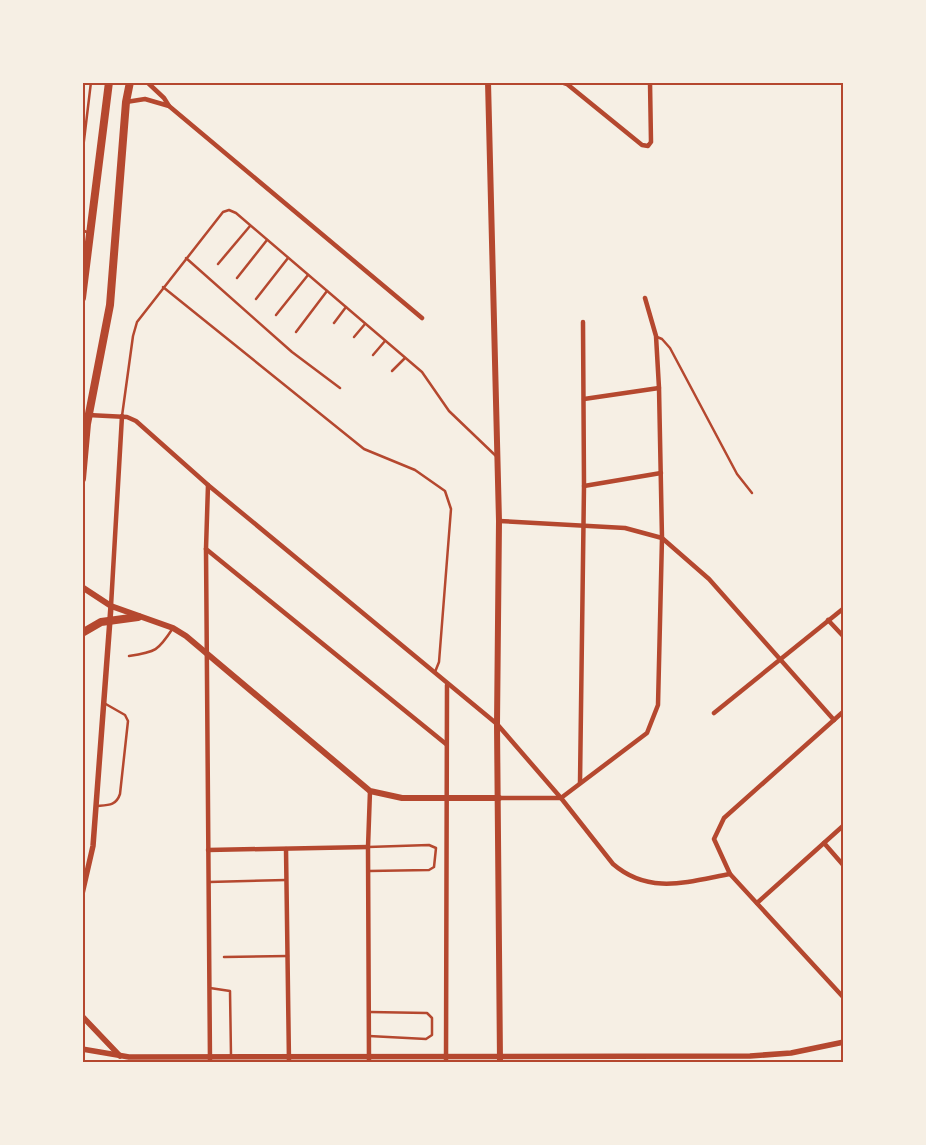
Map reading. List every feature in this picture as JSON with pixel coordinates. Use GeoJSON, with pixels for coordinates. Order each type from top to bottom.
{"type":"FeatureCollection","features":[{"type":"Feature","properties":{"kind":"highway"},"geometry":{"type":"LineString","coordinates":[[82,298],[109,82]]}},
{"type":"Feature","properties":{"kind":"highway"},"geometry":{"type":"LineString","coordinates":[[82,478],[88,415],[110,305],[126,102],[130,82]]}},
{"type":"Feature","properties":{"kind":"highway"},"geometry":{"type":"LineString","coordinates":[[82,633],[92,626],[138,617]]}},
{"type":"Feature","properties":{"kind":"main road"},"geometry":{"type":"LineString","coordinates":[[488,82],[499,521],[497,724],[500,1059]]}},
{"type":"Feature","properties":{"kind":"main road"},"geometry":{"type":"LineString","coordinates":[[82,587],[111,606],[173,628],[207,653],[370,791],[402,798],[499,798]]}},
{"type":"Feature","properties":{"kind":"street"},"geometry":{"type":"LineString","coordinates":[[147,82],[164,98],[169,106],[422,318]]}},
{"type":"Feature","properties":{"kind":"street"},"geometry":{"type":"LineString","coordinates":[[561,82],[567,84],[642,145],[648,146],[651,142],[650,82]]}},
{"type":"Feature","properties":{"kind":"street"},"geometry":{"type":"LineString","coordinates":[[126,102],[145,99],[169,106]]}},
{"type":"Feature","properties":{"kind":"street"},"geometry":{"type":"LineString","coordinates":[[499,798],[561,798],[646,733],[658,705],[662,538],[660,388],[656,336],[645,298]]}},
{"type":"Feature","properties":{"kind":"street"},"geometry":{"type":"LineString","coordinates":[[580,783],[584,486],[583,322]]}},
{"type":"Feature","properties":{"kind":"street"},"geometry":{"type":"LineString","coordinates":[[584,399],[660,388]]}},
{"type":"Feature","properties":{"kind":"street"},"geometry":{"type":"LineString","coordinates":[[88,415],[122,416],[136,421],[208,486],[447,685],[497,724],[561,798],[613,864],[630,878],[650,884],[677,884],[730,874]]}},
{"type":"Feature","properties":{"kind":"street"},"geometry":{"type":"LineString","coordinates":[[82,894],[93,846],[110,621],[122,416]]}},
{"type":"Feature","properties":{"kind":"street"},"geometry":{"type":"LineString","coordinates":[[584,486],[661,473]]}},
{"type":"Feature","properties":{"kind":"street"},"geometry":{"type":"LineString","coordinates":[[208,486],[206,549],[207,882],[210,1059]]}},
{"type":"Feature","properties":{"kind":"street"},"geometry":{"type":"LineString","coordinates":[[499,521],[625,528],[662,538],[709,579],[834,720]]}},
{"type":"Feature","properties":{"kind":"street"},"geometry":{"type":"LineString","coordinates":[[206,549],[446,744]]}},
{"type":"Feature","properties":{"kind":"street"},"geometry":{"type":"LineString","coordinates":[[714,714],[844,608]]}},
{"type":"Feature","properties":{"kind":"street"},"geometry":{"type":"LineString","coordinates":[[828,620],[844,637]]}},
{"type":"Feature","properties":{"kind":"street"},"geometry":{"type":"LineString","coordinates":[[446,1060],[445,798],[447,685]]}},
{"type":"Feature","properties":{"kind":"street"},"geometry":{"type":"LineString","coordinates":[[844,711],[724,818],[714,839],[730,874],[844,998]]}},
{"type":"Feature","properties":{"kind":"street"},"geometry":{"type":"LineString","coordinates":[[369,1060],[368,847],[370,791]]}},
{"type":"Feature","properties":{"kind":"street"},"geometry":{"type":"LineString","coordinates":[[757,903],[844,826]]}},
{"type":"Feature","properties":{"kind":"street"},"geometry":{"type":"LineString","coordinates":[[824,843],[844,866]]}},
{"type":"Feature","properties":{"kind":"street"},"geometry":{"type":"LineString","coordinates":[[208,850],[368,847]]}},
{"type":"Feature","properties":{"kind":"street"},"geometry":{"type":"LineString","coordinates":[[286,849],[289,1059]]}},
{"type":"Feature","properties":{"kind":"street"},"geometry":{"type":"LineString","coordinates":[[82,1016],[120,1056]]}},
{"type":"Feature","properties":{"kind":"street"},"geometry":{"type":"LineString","coordinates":[[82,1049],[120,1056],[129,1060],[210,1059],[231,1056],[369,1060],[750,1059],[844,1042]]}},
{"type":"Feature","properties":{"kind":"lane"},"geometry":{"type":"LineString","coordinates":[[82,157],[91,82]]}},
{"type":"Feature","properties":{"kind":"lane"},"geometry":{"type":"LineString","coordinates":[[122,416],[132,336],[144,311],[223,212],[229,210],[422,372],[449,411],[498,458]]}},
{"type":"Feature","properties":{"kind":"lane"},"geometry":{"type":"LineString","coordinates":[[218,264],[250,226]]}},
{"type":"Feature","properties":{"kind":"lane"},"geometry":{"type":"LineString","coordinates":[[82,230],[91,233]]}},
{"type":"Feature","properties":{"kind":"lane"},"geometry":{"type":"LineString","coordinates":[[237,278],[267,240]]}},
{"type":"Feature","properties":{"kind":"lane"},"geometry":{"type":"LineString","coordinates":[[186,258],[292,352],[340,388]]}},
{"type":"Feature","properties":{"kind":"lane"},"geometry":{"type":"LineString","coordinates":[[256,299],[288,258]]}},
{"type":"Feature","properties":{"kind":"lane"},"geometry":{"type":"LineString","coordinates":[[276,315],[308,275]]}},
{"type":"Feature","properties":{"kind":"lane"},"geometry":{"type":"LineString","coordinates":[[163,286],[364,449],[415,470],[445,491],[451,509],[439,662],[434,674]]}},
{"type":"Feature","properties":{"kind":"lane"},"geometry":{"type":"LineString","coordinates":[[296,332],[327,291]]}},
{"type":"Feature","properties":{"kind":"lane"},"geometry":{"type":"LineString","coordinates":[[334,323],[346,307]]}},
{"type":"Feature","properties":{"kind":"lane"},"geometry":{"type":"LineString","coordinates":[[354,337],[365,324]]}},
{"type":"Feature","properties":{"kind":"lane"},"geometry":{"type":"LineString","coordinates":[[656,336],[662,339],[670,348],[736,474],[752,493]]}},
{"type":"Feature","properties":{"kind":"lane"},"geometry":{"type":"LineString","coordinates":[[373,355],[385,340]]}},
{"type":"Feature","properties":{"kind":"lane"},"geometry":{"type":"LineString","coordinates":[[392,371],[405,358]]}},
{"type":"Feature","properties":{"kind":"lane"},"geometry":{"type":"LineString","coordinates":[[129,656],[153,653],[160,648],[173,628]]}},
{"type":"Feature","properties":{"kind":"lane"},"geometry":{"type":"LineString","coordinates":[[96,806],[113,804],[118,801],[128,721],[125,715],[104,703]]}},
{"type":"Feature","properties":{"kind":"lane"},"geometry":{"type":"LineString","coordinates":[[368,847],[429,845],[436,848],[434,868],[430,870],[369,872]]}},
{"type":"Feature","properties":{"kind":"lane"},"geometry":{"type":"LineString","coordinates":[[207,882],[286,880]]}},
{"type":"Feature","properties":{"kind":"lane"},"geometry":{"type":"LineString","coordinates":[[224,957],[288,956]]}},
{"type":"Feature","properties":{"kind":"lane"},"geometry":{"type":"LineString","coordinates":[[209,988],[230,991],[231,1056]]}},
{"type":"Feature","properties":{"kind":"lane"},"geometry":{"type":"LineString","coordinates":[[369,1036],[426,1039],[432,1035],[432,1018],[427,1013],[370,1012]]}}]}
